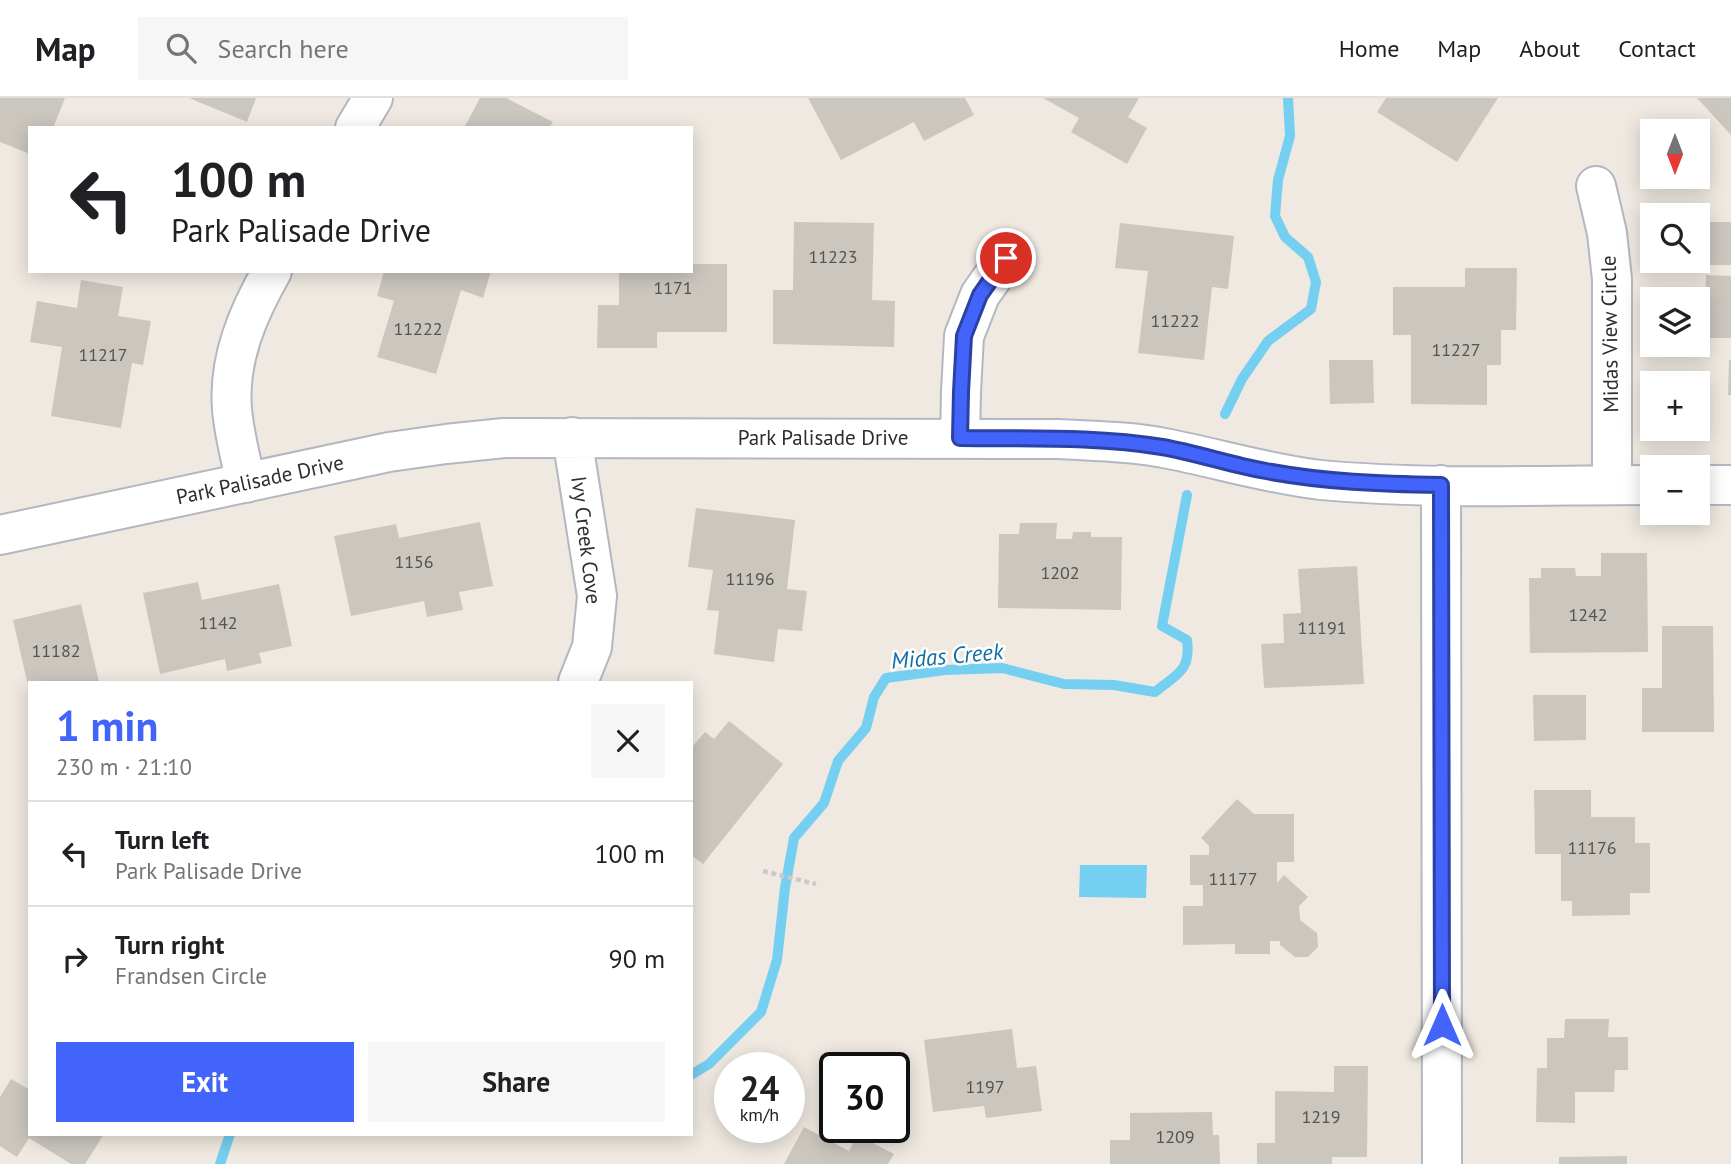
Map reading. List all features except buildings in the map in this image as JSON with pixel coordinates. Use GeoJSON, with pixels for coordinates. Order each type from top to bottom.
{"type":"FeatureCollection","features":[{"type":"Feature","properties":{"kind":"street"},"geometry":{"type":"LineString","coordinates":[[356,126],[373,98]]}},
{"type":"Feature","properties":{"kind":"street","name":"Midas View Circle"},"geometry":{"type":"LineString","coordinates":[[1595,186],[1607,233],[1612,279],[1612,485]]}},
{"type":"Feature","properties":{"kind":"street"},"geometry":{"type":"LineString","coordinates":[[960,438],[964,336],[980,295],[1006,258]]}},
{"type":"Feature","properties":{"kind":"street"},"geometry":{"type":"LineString","coordinates":[[246,483],[232,408],[234,370],[242,333],[255,301],[271,273]]}},
{"type":"Feature","properties":{"kind":"street","name":"Ivy Creek Cove"},"geometry":{"type":"LineString","coordinates":[[572,437],[597,596],[592,647],[578,681]]}},
{"type":"Feature","properties":{"kind":"street","name":"Park Palisade Drive"},"geometry":{"type":"LineString","coordinates":[[0,535],[390,452],[504,438],[960,438],[1110,441],[1162,447],[1264,471],[1318,479],[1441,485],[1640,485]]}},
{"type":"Feature","properties":{"kind":"street"},"geometry":{"type":"LineString","coordinates":[[1441,485],[1442,1164]]}},
{"type":"Feature","properties":{"kind":"street"},"geometry":{"type":"LineString","coordinates":[[1710,485],[1731,485]]}},
{"type":"Feature","properties":{"kind":"path"},"geometry":{"type":"LineString","coordinates":[[763,871],[816,884]]}},
{"type":"Feature","properties":{"kind":"water"},"geometry":{"type":"Polygon","coordinates":[[[1080,865],[1147,865],[1146,898],[1079,897],[1080,865]]]}},
{"type":"Feature","properties":{"kind":"waterway","name":"Midas Creek"},"geometry":{"type":"LineString","coordinates":[[1225,414],[1242,379],[1268,341],[1311,309],[1316,282],[1308,257],[1285,237],[1275,216],[1278,180],[1290,136],[1288,98]]}},
{"type":"Feature","properties":{"kind":"waterway","name":"Midas Creek"},"geometry":{"type":"LineString","coordinates":[[693,1074],[709,1064],[761,1012],[777,960],[794,838],[824,803],[838,761],[866,728],[874,697],[886,678],[945,670],[1002,668],[1064,684],[1114,685],[1155,692],[1181,671],[1187,659],[1187,640],[1162,626],[1187,495]]}},
{"type":"Feature","properties":{"kind":"waterway","name":"Midas Creek"},"geometry":{"type":"LineString","coordinates":[[220,1164],[229,1136]]}},
{"type":"Feature","properties":{"kind":"route"},"geometry":{"type":"LineString","coordinates":[[1006,258],[980,295],[964,336],[960,438],[1110,441],[1162,447],[1264,471],[1318,479],[1441,485],[1442,1025]]}}]}
